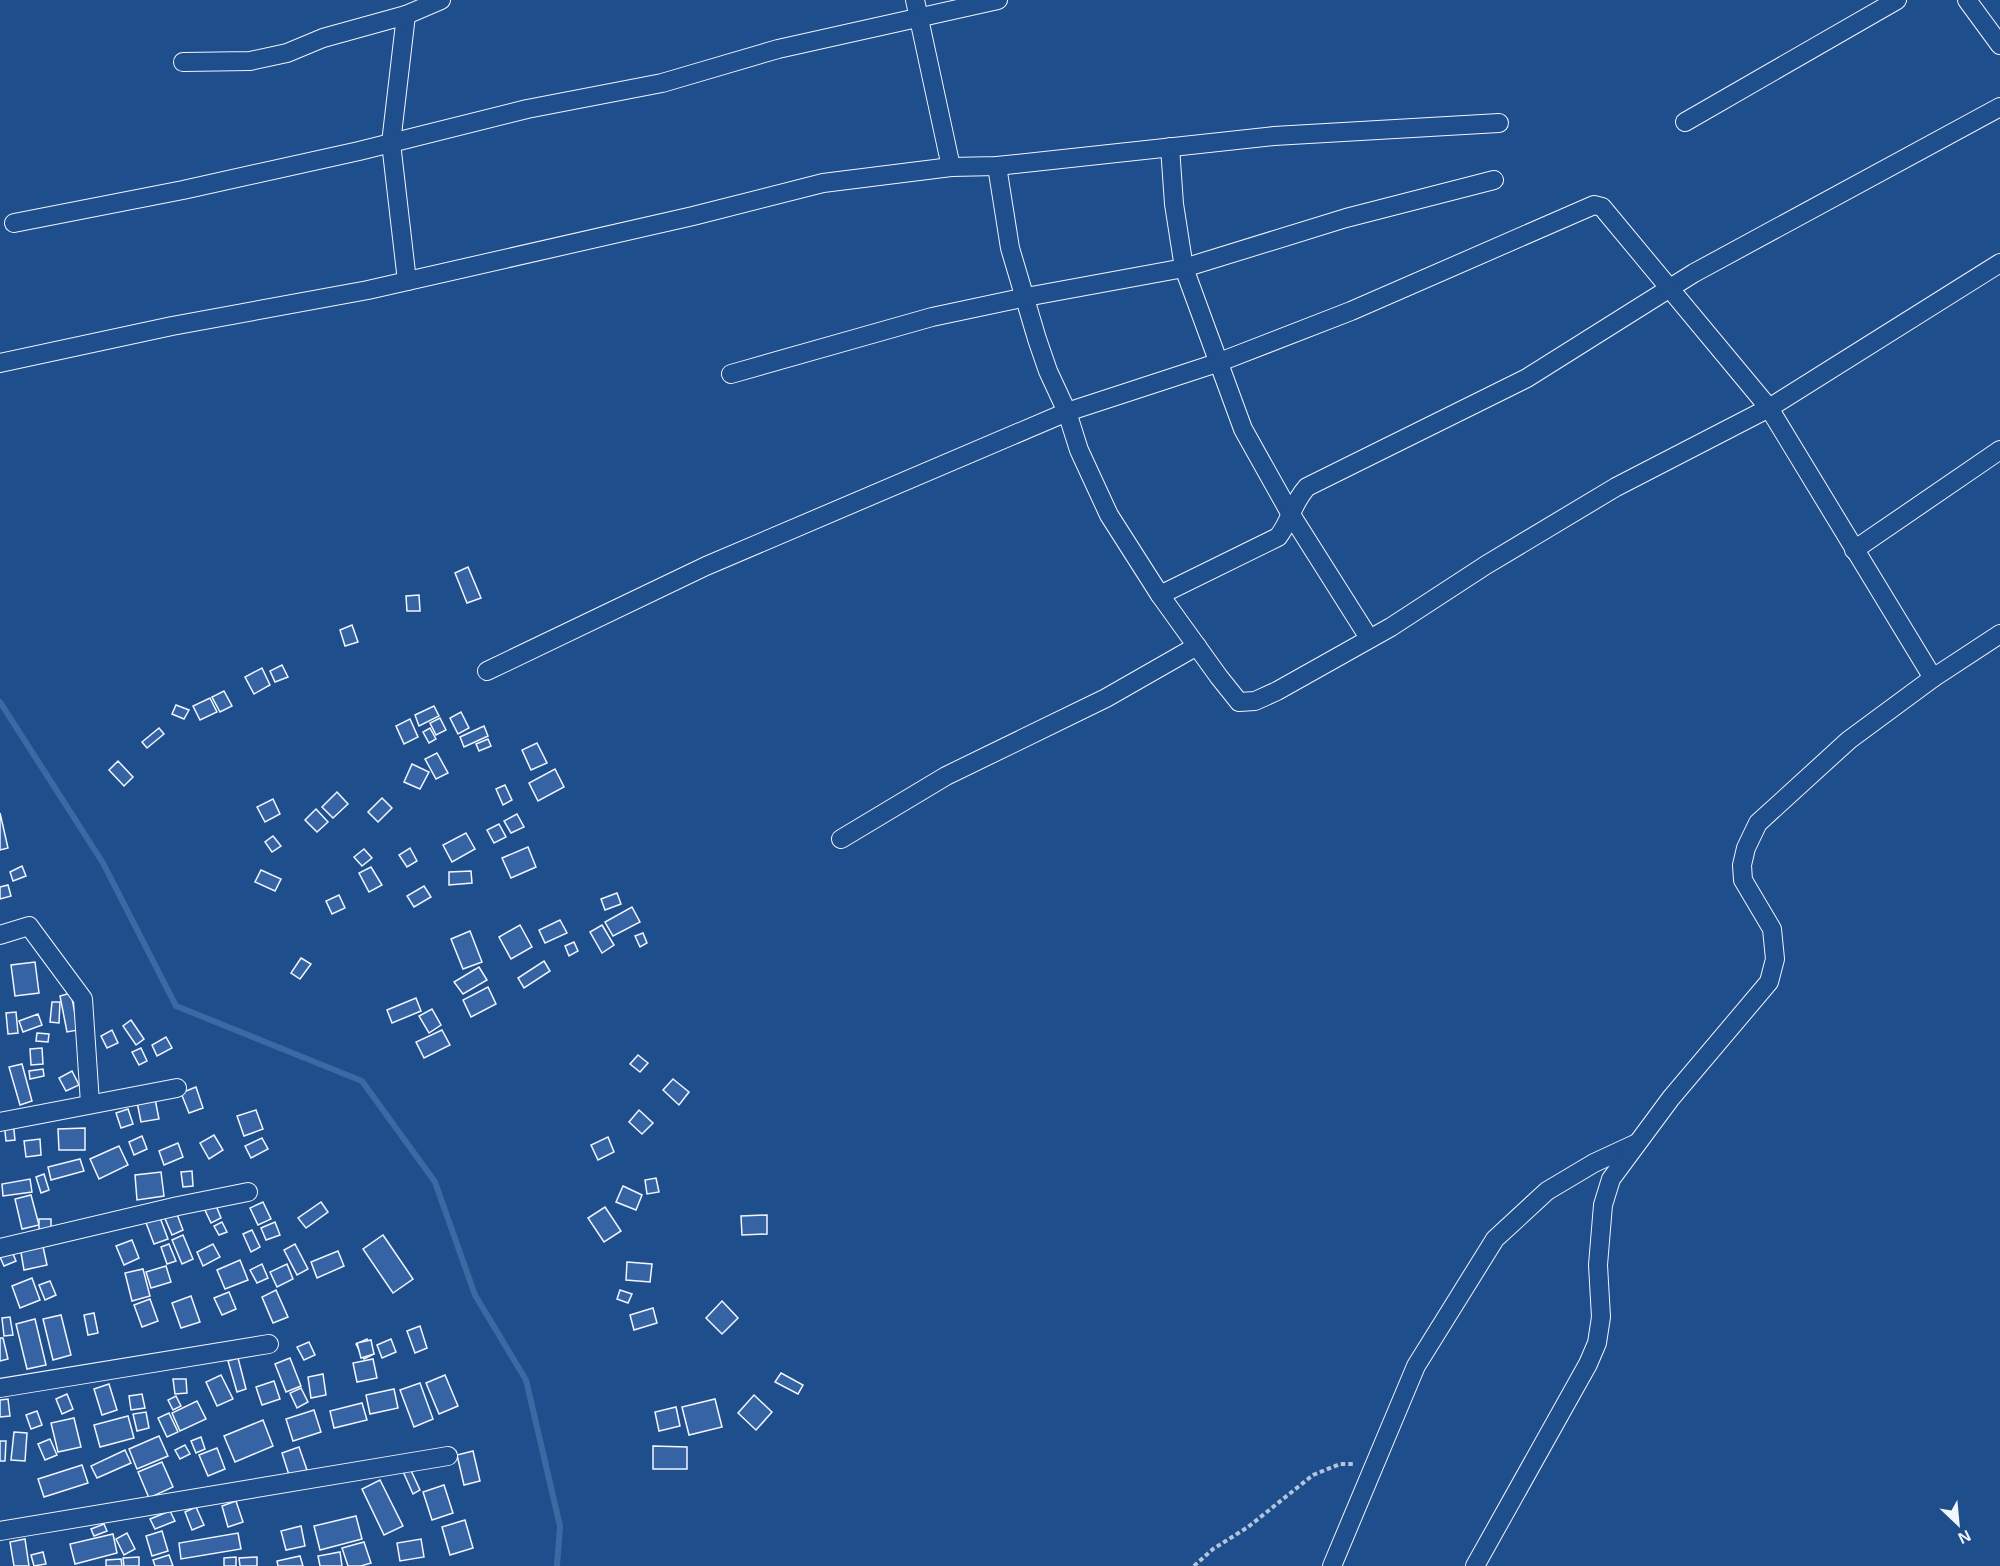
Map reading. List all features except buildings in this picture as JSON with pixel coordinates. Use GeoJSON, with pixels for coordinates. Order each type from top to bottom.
{"type":"FeatureCollection","features":[{"type":"Feature","properties":{"kind":"street"},"geometry":{"type":"LineString","coordinates":[[183,62],[250,61],[287,53],[323,38],[406,15],[441,0]]}},
{"type":"Feature","properties":{"kind":"street"},"geometry":{"type":"LineString","coordinates":[[14,223],[183,190],[392,143],[526,109],[662,83],[917,9],[998,0]]}},
{"type":"Feature","properties":{"kind":"street"},"geometry":{"type":"LineString","coordinates":[[1685,122],[1897,0]]}},
{"type":"Feature","properties":{"kind":"street"},"geometry":{"type":"LineString","coordinates":[[1967,0],[2000,45]]}},
{"type":"Feature","properties":{"kind":"street"},"geometry":{"type":"LineString","coordinates":[[917,9],[951,167]]}},
{"type":"Feature","properties":{"kind":"street"},"geometry":{"type":"LineString","coordinates":[[406,15],[392,143],[406,281]]}},
{"type":"Feature","properties":{"kind":"street"},"geometry":{"type":"LineString","coordinates":[[1160,595],[1278,537],[1286,526],[1296,499],[1308,487],[1527,378],[1704,267],[2000,107]]}},
{"type":"Feature","properties":{"kind":"street"},"geometry":{"type":"LineString","coordinates":[[0,363],[172,327],[368,290],[693,216],[823,183],[951,167],[997,166],[1274,136],[1499,123]]}},
{"type":"Feature","properties":{"kind":"street"},"geometry":{"type":"LineString","coordinates":[[1170,147],[1174,204],[1184,268],[1243,429],[1290,513],[1369,638]]}},
{"type":"Feature","properties":{"kind":"street"},"geometry":{"type":"LineString","coordinates":[[997,166],[1010,248],[1048,371],[1067,412],[1079,450],[1109,515],[1160,595],[1239,702],[1255,701],[1277,691],[1369,638],[1616,487],[1769,408],[2000,262]]}},
{"type":"Feature","properties":{"kind":"street"},"geometry":{"type":"LineString","coordinates":[[731,374],[932,317],[1184,268],[1346,218],[1494,180]]}},
{"type":"Feature","properties":{"kind":"street"},"geometry":{"type":"LineString","coordinates":[[487,671],[706,566],[1067,412],[1217,363],[1351,311],[1594,205],[1602,207],[1769,408],[1933,678]]}},
{"type":"Feature","properties":{"kind":"street"},"geometry":{"type":"LineString","coordinates":[[1854,550],[2000,450]]}},
{"type":"Feature","properties":{"kind":"street"},"geometry":{"type":"LineString","coordinates":[[1475,1566],[1598,1343],[1601,1317],[1598,1265],[1603,1204],[1611,1179],[1671,1098],[1769,982],[1775,959],[1772,929],[1743,880],[1742,866],[1746,848],[1758,824],[1850,740],[1933,678],[2000,634]]}},
{"type":"Feature","properties":{"kind":"street"},"geometry":{"type":"LineString","coordinates":[[841,838],[946,776],[1106,698],[1197,646]]}},
{"type":"Feature","properties":{"kind":"street"},"geometry":{"type":"LineString","coordinates":[[0,935],[29,927],[83,999],[90,1103]]}},
{"type":"Feature","properties":{"kind":"street"},"geometry":{"type":"LineString","coordinates":[[0,1122],[177,1088]]}},
{"type":"Feature","properties":{"kind":"street"},"geometry":{"type":"LineString","coordinates":[[1332,1566],[1416,1366],[1495,1239],[1546,1191],[1594,1163],[1639,1142]]}},
{"type":"Feature","properties":{"kind":"street"},"geometry":{"type":"LineString","coordinates":[[0,1248],[248,1192]]}},
{"type":"Feature","properties":{"kind":"street"},"geometry":{"type":"LineString","coordinates":[[0,1388],[270,1344]]}},
{"type":"Feature","properties":{"kind":"street"},"geometry":{"type":"LineString","coordinates":[[0,1532],[448,1456]]}},
{"type":"Feature","properties":{"kind":"path"},"geometry":{"type":"LineString","coordinates":[[1194,1566],[1213,1549],[1248,1527],[1313,1475],[1340,1464],[1374,1464]]}},
{"type":"Feature","properties":{"kind":"waterway"},"geometry":{"type":"LineString","coordinates":[[0,702],[103,863],[176,1006],[362,1081],[435,1182],[475,1295],[526,1380],[560,1526],[557,1566]]}}]}
